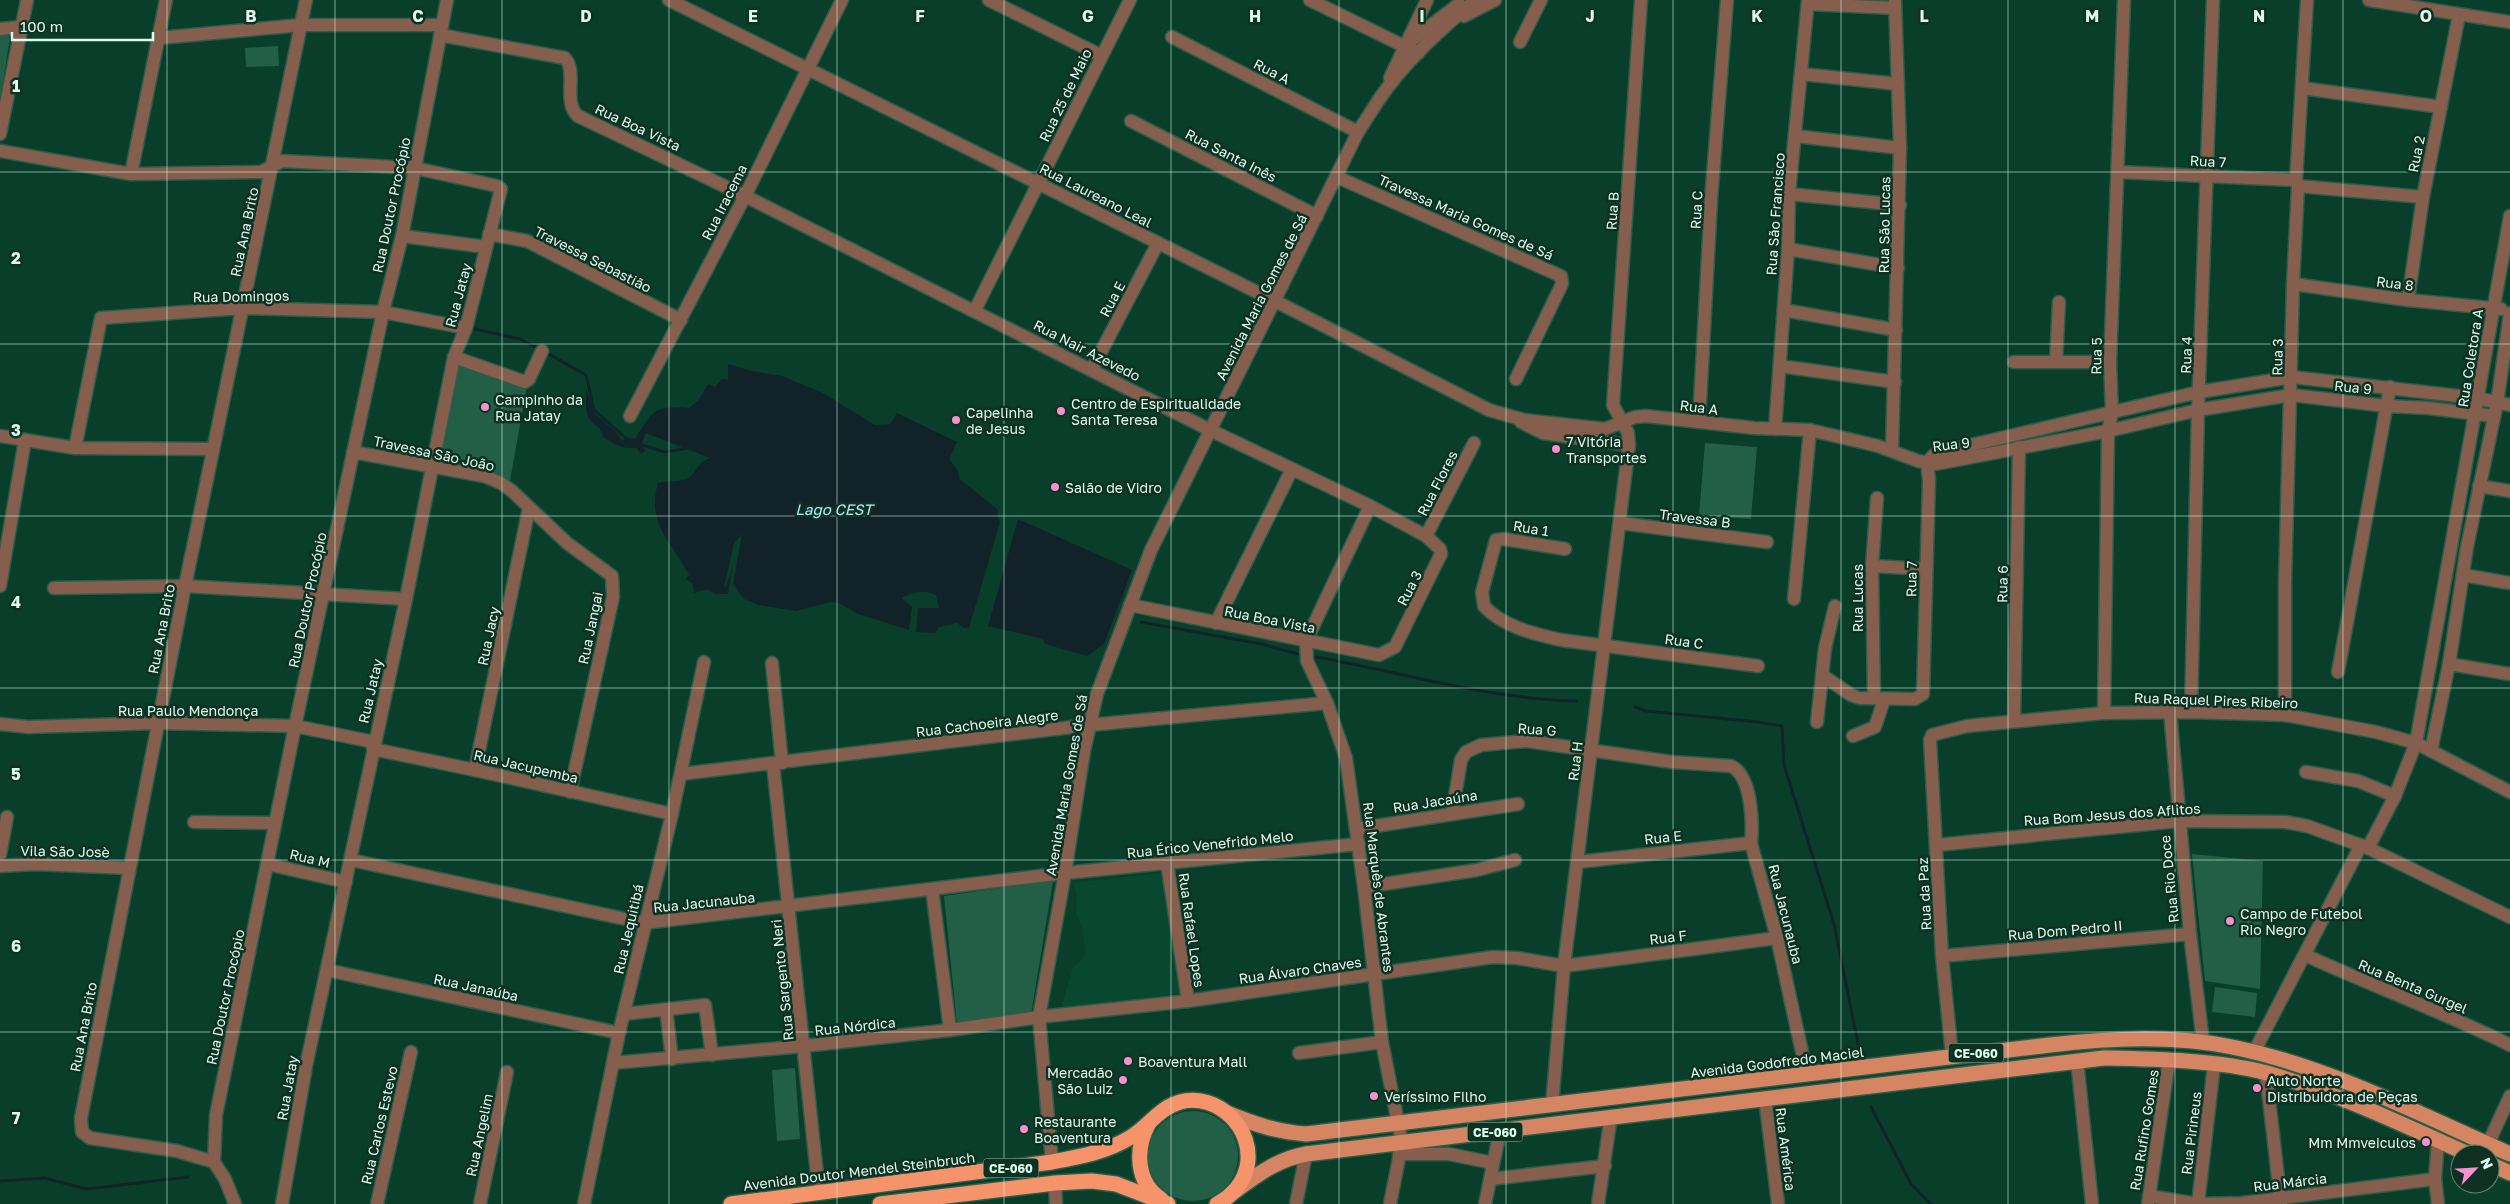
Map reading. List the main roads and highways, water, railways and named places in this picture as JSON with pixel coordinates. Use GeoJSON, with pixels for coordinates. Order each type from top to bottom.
{"type":"FeatureCollection","features":[{"type":"Feature","properties":{"kind":"highway","name":"Avenida Godofredo Maciel"},"geometry":{"type":"LineString","coordinates":[[1052,1162],[1091,1154],[1116,1144],[1148,1124],[1166,1108],[1190,1101],[1214,1104],[1227,1113]]}},
{"type":"Feature","properties":{"kind":"highway"},"geometry":{"type":"LineString","coordinates":[[1227,1113],[1243,1133],[1248,1149],[1246,1172],[1234,1191]]}},
{"type":"Feature","properties":{"kind":"highway"},"geometry":{"type":"LineString","coordinates":[[1148,1124],[1140,1147],[1140,1163],[1147,1184],[1166,1202]]}},
{"type":"Feature","properties":{"kind":"highway","name":"Avenida Doutor Mendel Steinbruch"},"geometry":{"type":"LineString","coordinates":[[731,1204],[1052,1162]]}},
{"type":"Feature","properties":{"kind":"highway","name":"CE-060"},"geometry":{"type":"LineString","coordinates":[[880,1204],[1055,1183],[1092,1181],[1116,1184],[1166,1202]]}},
{"type":"Feature","properties":{"kind":"highway","name":"CE-060"},"geometry":{"type":"LineString","coordinates":[[1217,1204],[1234,1191]]}},
{"type":"Feature","properties":{"kind":"main road","name":"Avenida Godofredo Maciel"},"geometry":{"type":"LineString","coordinates":[[1227,1113],[1259,1126],[1282,1132],[1306,1134],[1952,1056],[2092,1040],[2133,1039],[2203,1042],[2254,1052],[2330,1076],[2396,1101],[2510,1154]]}},
{"type":"Feature","properties":{"kind":"main road","name":"CE-060"},"geometry":{"type":"LineString","coordinates":[[1234,1191],[1272,1165],[1306,1154],[1400,1149],[1500,1131],[1611,1116],[2104,1058],[2169,1060],[2266,1073],[2368,1108],[2450,1146]]}},
{"type":"Feature","properties":{"kind":"water","name":"Lago CEST"},"geometry":{"type":"Polygon","coordinates":[[[728,364],[752,371],[782,376],[823,393],[875,425],[890,424],[897,413],[957,442],[949,459],[958,471],[960,479],[998,510],[997,517],[1000,522],[969,628],[964,628],[957,623],[939,627],[935,633],[916,632],[918,608],[939,608],[936,595],[926,592],[914,593],[901,598],[912,607],[909,630],[858,614],[839,603],[831,602],[796,611],[759,605],[744,599],[733,584],[742,534],[734,543],[724,588],[733,566],[728,594],[715,594],[707,589],[694,593],[693,584],[686,579],[689,575],[658,521],[655,510],[655,497],[658,483],[687,479],[702,462],[710,458],[646,433],[641,446],[646,450],[641,454],[637,448],[623,447],[611,442],[603,437],[600,430],[587,414],[586,389],[595,414],[616,432],[622,441],[627,437],[635,439],[655,412],[668,408],[689,408],[698,401],[708,384],[715,387],[722,379],[728,380],[728,364]]]}},
{"type":"Feature","properties":{"kind":"water"},"geometry":{"type":"Polygon","coordinates":[[[1018,519],[1132,570],[1104,644],[1087,656],[1045,644],[1043,639],[988,626],[1018,519]]]}},
{"type":"Feature","properties":{"kind":"waterway"},"geometry":{"type":"LineString","coordinates":[[471,328],[520,339],[539,349]]}},
{"type":"Feature","properties":{"kind":"waterway"},"geometry":{"type":"LineString","coordinates":[[545,352],[586,375],[594,410],[628,440]]}},
{"type":"Feature","properties":{"kind":"waterway"},"geometry":{"type":"LineString","coordinates":[[639,444],[665,452],[688,448]]}},
{"type":"Feature","properties":{"kind":"waterway"},"geometry":{"type":"LineString","coordinates":[[1141,622],[1261,644],[1298,654]]}},
{"type":"Feature","properties":{"kind":"waterway"},"geometry":{"type":"LineString","coordinates":[[1316,657],[1477,690],[1543,699],[1576,701]]}},
{"type":"Feature","properties":{"kind":"waterway"},"geometry":{"type":"LineString","coordinates":[[1635,707],[1646,711],[1782,726],[1784,765],[1834,924],[1860,1054]]}},
{"type":"Feature","properties":{"kind":"waterway"},"geometry":{"type":"LineString","coordinates":[[1871,1107],[1911,1184],[1931,1204]]}},
{"type":"Feature","properties":{"kind":"waterway"},"geometry":{"type":"LineString","coordinates":[[0,1181],[44,1178],[87,1189],[188,1177]]}},
{"type":"Feature","properties":{"kind":"place","name":"Campinho da Rua Jatay"},"geometry":{"type":"Point","coordinates":[485,407]}},
{"type":"Feature","properties":{"kind":"place","name":"Centro de Espiritualidade Santa Teresa"},"geometry":{"type":"Point","coordinates":[1061,411]}},
{"type":"Feature","properties":{"kind":"place","name":"Capelinha de Jesus"},"geometry":{"type":"Point","coordinates":[956,420]}},
{"type":"Feature","properties":{"kind":"place","name":"7 Vitória Transportes"},"geometry":{"type":"Point","coordinates":[1556,449]}},
{"type":"Feature","properties":{"kind":"place","name":"Salão de Vidro"},"geometry":{"type":"Point","coordinates":[1055,487]}},
{"type":"Feature","properties":{"kind":"place","name":"Campo de Futebol Rio Negro"},"geometry":{"type":"Point","coordinates":[2230,921]}},
{"type":"Feature","properties":{"kind":"place","name":"Boaventura Mall"},"geometry":{"type":"Point","coordinates":[1128,1061]}},
{"type":"Feature","properties":{"kind":"place","name":"Mercadão São Luiz"},"geometry":{"type":"Point","coordinates":[1123,1080]}},
{"type":"Feature","properties":{"kind":"place","name":"Auto Norte Distribuidora de Peças"},"geometry":{"type":"Point","coordinates":[2257,1088]}},
{"type":"Feature","properties":{"kind":"place","name":"Veríssimo Filho"},"geometry":{"type":"Point","coordinates":[1374,1096]}},
{"type":"Feature","properties":{"kind":"place","name":"Restaurante Boaventura"},"geometry":{"type":"Point","coordinates":[1024,1129]}},
{"type":"Feature","properties":{"kind":"place","name":"Mm Mmveiculos"},"geometry":{"type":"Point","coordinates":[2426,1142]}}]}
